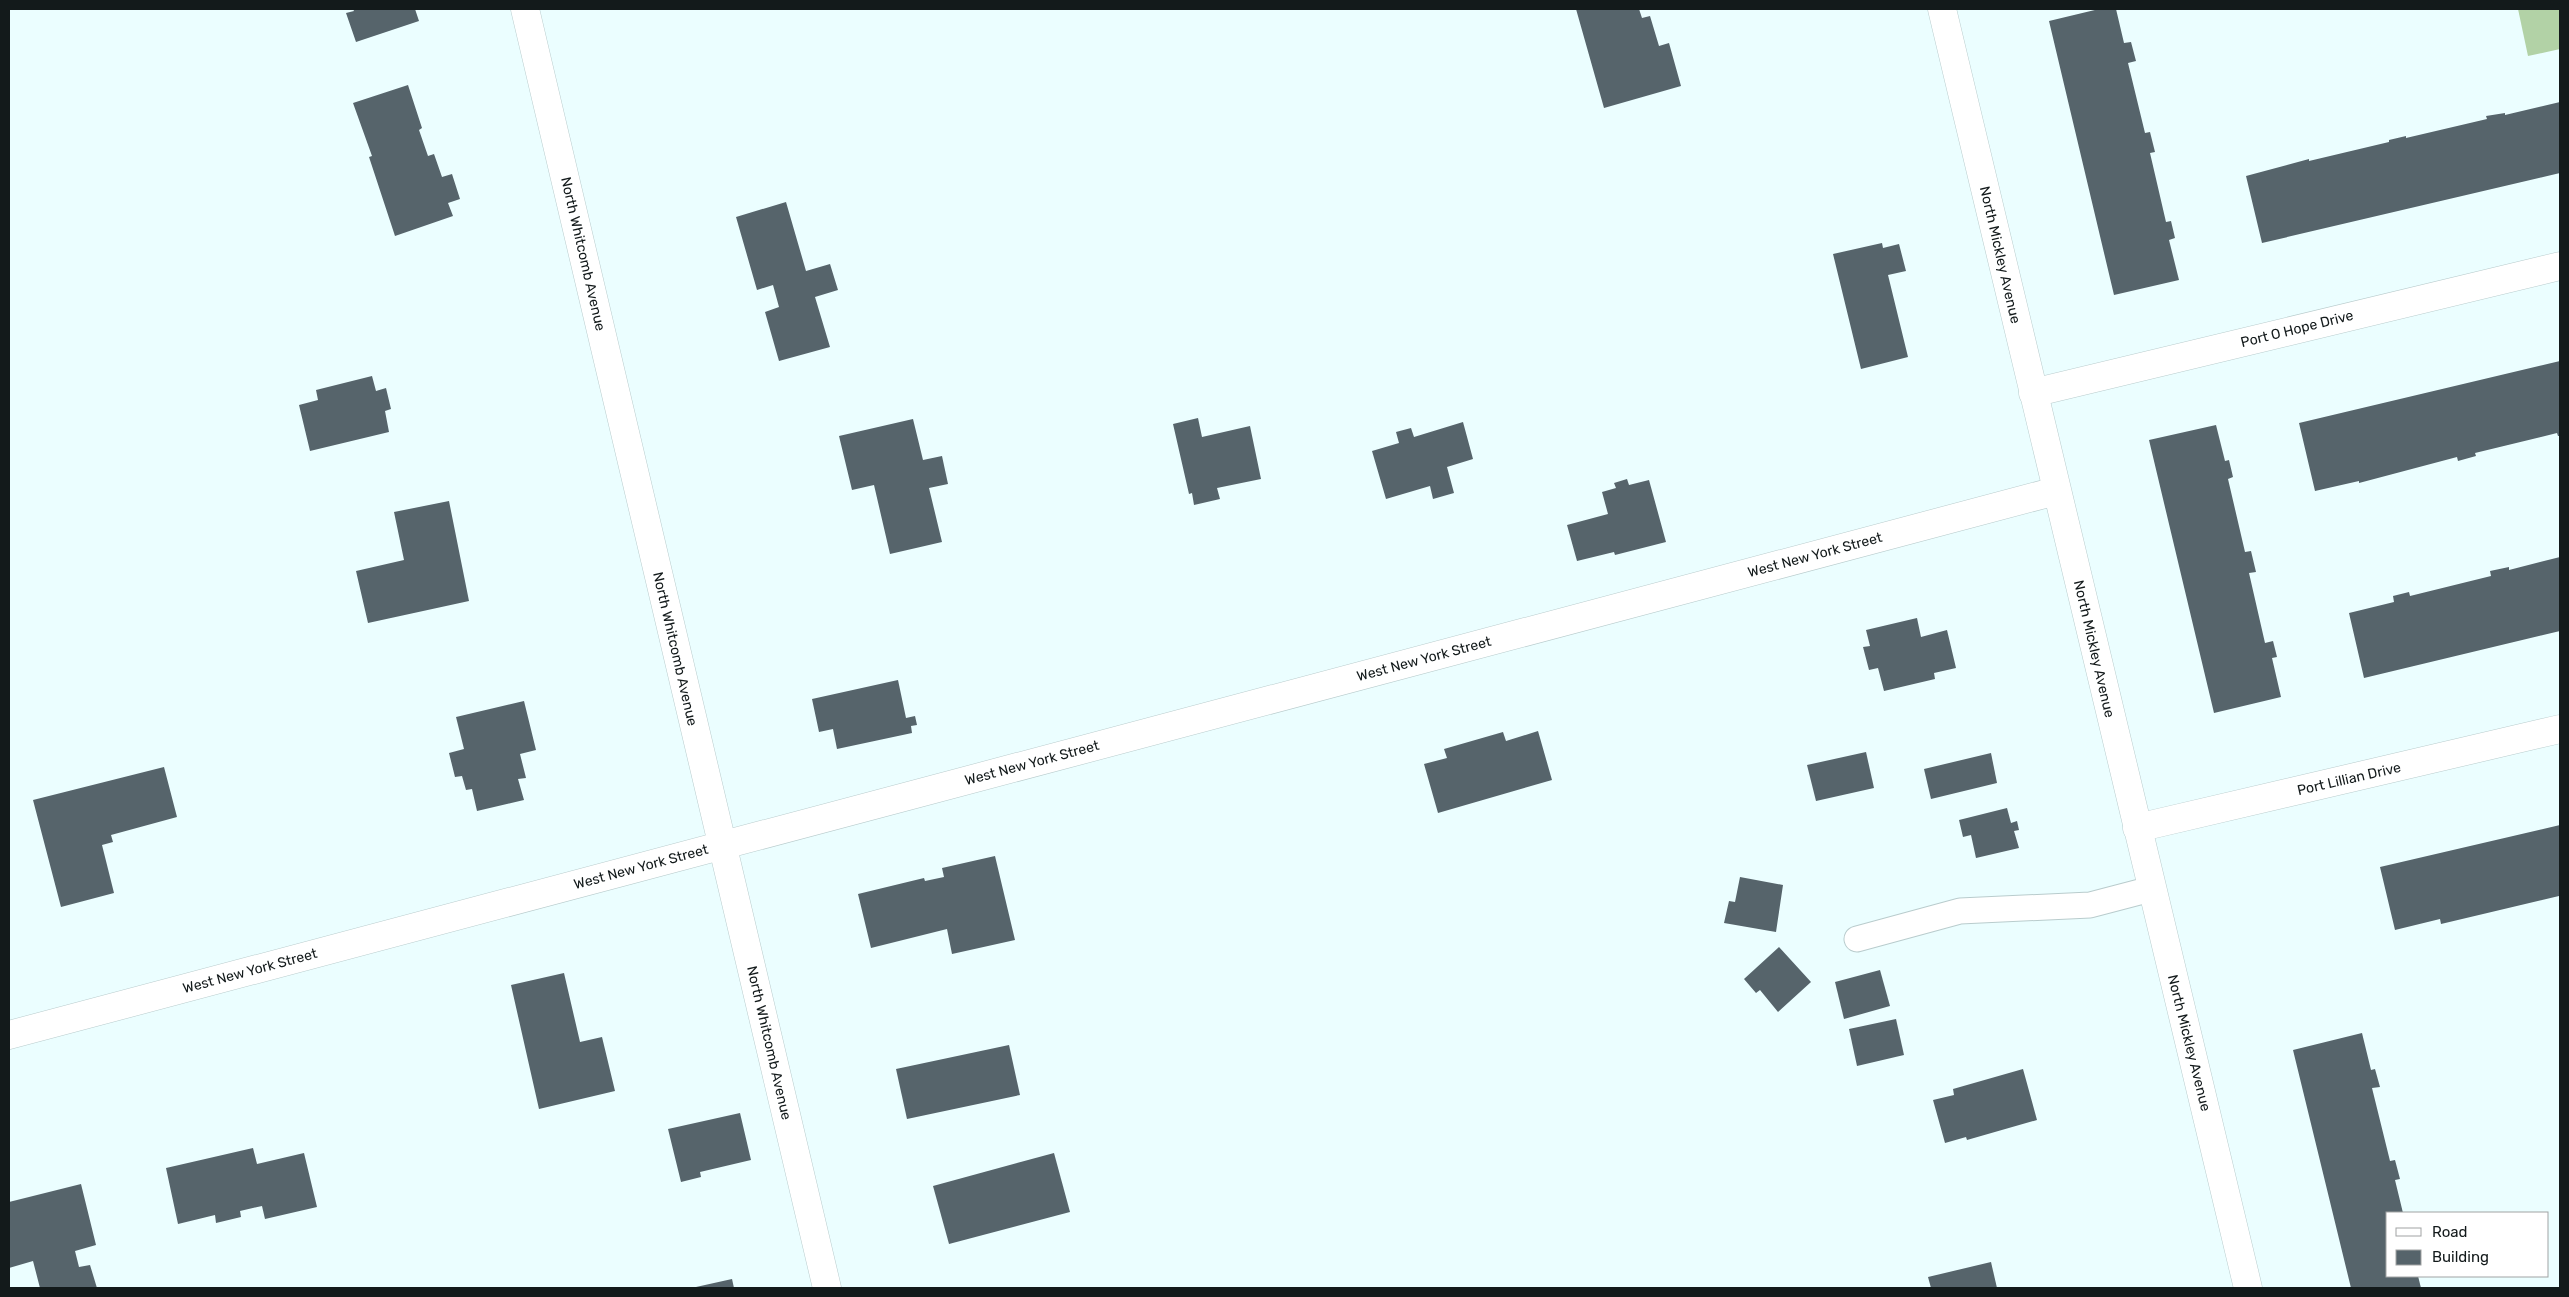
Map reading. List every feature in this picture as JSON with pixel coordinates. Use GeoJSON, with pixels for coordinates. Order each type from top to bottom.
{"type":"FeatureCollection","features":[{"type":"Feature","properties":{"kind":"street","name":"North Whitcomb Avenue"},"geometry":{"type":"LineString","coordinates":[[525,9],[721,846],[828,1288]]}},
{"type":"Feature","properties":{"kind":"street","name":"North Mickley Avenue"},"geometry":{"type":"LineString","coordinates":[[1942,9],[2248,1288]]}},
{"type":"Feature","properties":{"kind":"street","name":"Port O Hope Drive"},"geometry":{"type":"LineString","coordinates":[[2034,393],[2560,266]]}},
{"type":"Feature","properties":{"kind":"street","name":"West New York Street"},"geometry":{"type":"LineString","coordinates":[[9,1035],[2056,491]]}},
{"type":"Feature","properties":{"kind":"street","name":"Port Lillian Drive"},"geometry":{"type":"LineString","coordinates":[[2137,828],[2560,729]]}},
{"type":"Feature","properties":{"kind":"lane"},"geometry":{"type":"LineString","coordinates":[[1858,939],[1960,911],[2090,905],[2151,889]]}},
{"type":"Feature","properties":{"kind":"green space"},"geometry":{"type":"Polygon","coordinates":[[[2518,9],[2560,9],[2560,49],[2528,56],[2518,9]]]}},
{"type":"Feature","properties":{"kind":"building"},"geometry":{"type":"Polygon","coordinates":[[[353,9],[415,9],[419,21],[356,42],[346,13],[354,11],[353,9]]]}},
{"type":"Feature","properties":{"kind":"building"},"geometry":{"type":"Polygon","coordinates":[[[1576,9],[1639,9],[1642,18],[1650,16],[1659,46],[1669,43],[1681,86],[1604,108],[1576,9]]]}},
{"type":"Feature","properties":{"kind":"building"},"geometry":{"type":"Polygon","coordinates":[[[2099,9],[2116,9],[2124,43],[2131,42],[2136,61],[2128,63],[2145,133],[2150,132],[2155,152],[2150,153],[2166,222],[2171,221],[2175,238],[2169,240],[2179,280],[2114,295],[2049,21],[2099,9]]]}},
{"type":"Feature","properties":{"kind":"building"},"geometry":{"type":"Polygon","coordinates":[[[408,85],[422,128],[419,130],[428,156],[434,154],[442,177],[452,174],[460,199],[448,203],[453,216],[395,236],[369,157],[372,156],[353,103],[408,85]]]}},
{"type":"Feature","properties":{"kind":"building"},"geometry":{"type":"Polygon","coordinates":[[[2560,102],[2560,173],[2262,243],[2246,176],[2309,159],[2309,161],[2389,142],[2389,140],[2406,136],[2406,138],[2487,119],[2486,116],[2505,113],[2505,115],[2560,102]]]}},
{"type":"Feature","properties":{"kind":"building"},"geometry":{"type":"Polygon","coordinates":[[[786,202],[806,271],[830,264],[838,290],[815,297],[830,347],[779,361],[765,312],[779,307],[773,285],[757,290],[736,217],[786,202]]]}},
{"type":"Feature","properties":{"kind":"building"},"geometry":{"type":"Polygon","coordinates":[[[1882,243],[1883,248],[1899,244],[1906,271],[1888,275],[1908,357],[1861,369],[1833,254],[1882,243]]]}},
{"type":"Feature","properties":{"kind":"building"},"geometry":{"type":"Polygon","coordinates":[[[2560,361],[2560,436],[2557,433],[2475,453],[2476,456],[2458,461],[2457,457],[2359,483],[2359,481],[2315,491],[2299,423],[2560,361]]]}},
{"type":"Feature","properties":{"kind":"building"},"geometry":{"type":"Polygon","coordinates":[[[372,376],[376,391],[386,388],[391,409],[385,411],[389,432],[310,451],[299,405],[318,400],[316,390],[372,376]]]}},
{"type":"Feature","properties":{"kind":"building"},"geometry":{"type":"Polygon","coordinates":[[[1198,418],[1202,437],[1250,426],[1261,479],[1217,488],[1220,499],[1194,505],[1192,493],[1189,494],[1173,424],[1198,418]]]}},
{"type":"Feature","properties":{"kind":"building"},"geometry":{"type":"Polygon","coordinates":[[[913,419],[923,460],[942,456],[948,484],[929,488],[942,542],[890,554],[874,485],[852,490],[839,436],[913,419]]]}},
{"type":"Feature","properties":{"kind":"building"},"geometry":{"type":"Polygon","coordinates":[[[1463,422],[1473,459],[1447,467],[1454,493],[1433,499],[1430,486],[1386,499],[1372,451],[1399,443],[1396,432],[1411,428],[1414,437],[1463,422]]]}},
{"type":"Feature","properties":{"kind":"building"},"geometry":{"type":"Polygon","coordinates":[[[2216,425],[2225,461],[2229,460],[2233,477],[2228,479],[2245,552],[2251,551],[2256,572],[2249,573],[2265,643],[2273,641],[2277,657],[2272,658],[2281,697],[2214,713],[2149,440],[2216,425]]]}},
{"type":"Feature","properties":{"kind":"building"},"geometry":{"type":"Polygon","coordinates":[[[1627,479],[1629,485],[1649,480],[1666,542],[1615,555],[1614,552],[1577,561],[1567,525],[1608,514],[1602,492],[1616,488],[1614,483],[1627,479]]]}},
{"type":"Feature","properties":{"kind":"building"},"geometry":{"type":"Polygon","coordinates":[[[449,501],[469,601],[368,623],[356,571],[404,560],[394,512],[449,501]]]}},
{"type":"Feature","properties":{"kind":"building"},"geometry":{"type":"Polygon","coordinates":[[[2560,557],[2560,631],[2364,678],[2349,613],[2394,602],[2393,596],[2409,592],[2410,596],[2491,576],[2490,571],[2509,567],[2509,570],[2560,557]]]}},
{"type":"Feature","properties":{"kind":"building"},"geometry":{"type":"Polygon","coordinates":[[[1917,618],[1921,637],[1947,630],[1956,668],[1934,673],[1935,679],[1884,691],[1878,668],[1869,670],[1863,647],[1870,646],[1866,630],[1917,618]]]}},
{"type":"Feature","properties":{"kind":"building"},"geometry":{"type":"Polygon","coordinates":[[[898,680],[906,718],[915,716],[917,725],[911,726],[912,733],[837,749],[833,729],[819,732],[812,699],[898,680]]]}},
{"type":"Feature","properties":{"kind":"building"},"geometry":{"type":"Polygon","coordinates":[[[524,701],[536,750],[520,754],[526,778],[518,779],[524,800],[477,811],[472,789],[466,790],[462,776],[455,777],[449,753],[464,749],[456,717],[524,701]]]}},
{"type":"Feature","properties":{"kind":"building"},"geometry":{"type":"Polygon","coordinates":[[[1538,731],[1552,780],[1438,813],[1424,764],[1447,758],[1444,749],[1503,732],[1506,741],[1538,731]]]}},
{"type":"Feature","properties":{"kind":"building"},"geometry":{"type":"Polygon","coordinates":[[[1866,752],[1874,788],[1816,801],[1807,765],[1866,752]]]}},
{"type":"Feature","properties":{"kind":"building"},"geometry":{"type":"Polygon","coordinates":[[[1991,753],[1997,783],[1931,799],[1924,769],[1991,753]]]}},
{"type":"Feature","properties":{"kind":"building"},"geometry":{"type":"Polygon","coordinates":[[[164,767],[177,817],[111,835],[113,842],[102,845],[114,893],[61,907],[33,800],[164,767]]]}},
{"type":"Feature","properties":{"kind":"building"},"geometry":{"type":"Polygon","coordinates":[[[2007,808],[2011,823],[2017,821],[2019,830],[2014,831],[2019,848],[1976,858],[1971,835],[1963,837],[1959,820],[2007,808]]]}},
{"type":"Feature","properties":{"kind":"building"},"geometry":{"type":"Polygon","coordinates":[[[2560,825],[2559,896],[2441,924],[2440,919],[2395,930],[2380,867],[2560,825]]]}},
{"type":"Feature","properties":{"kind":"building"},"geometry":{"type":"Polygon","coordinates":[[[995,856],[1015,940],[952,954],[947,929],[871,948],[858,894],[924,878],[925,881],[944,877],[942,868],[995,856]]]}},
{"type":"Feature","properties":{"kind":"building"},"geometry":{"type":"Polygon","coordinates":[[[1740,877],[1783,885],[1776,932],[1724,923],[1729,901],[1735,902],[1740,877]]]}},
{"type":"Feature","properties":{"kind":"building"},"geometry":{"type":"Polygon","coordinates":[[[1779,947],[1811,982],[1778,1012],[1760,990],[1756,993],[1744,979],[1779,947]]]}},
{"type":"Feature","properties":{"kind":"building"},"geometry":{"type":"Polygon","coordinates":[[[1880,970],[1890,1006],[1844,1019],[1835,982],[1880,970]]]}},
{"type":"Feature","properties":{"kind":"building"},"geometry":{"type":"Polygon","coordinates":[[[564,973],[580,1042],[602,1037],[615,1091],[539,1109],[511,985],[564,973]]]}},
{"type":"Feature","properties":{"kind":"building"},"geometry":{"type":"Polygon","coordinates":[[[1896,1019],[1904,1055],[1857,1066],[1849,1029],[1896,1019]]]}},
{"type":"Feature","properties":{"kind":"building"},"geometry":{"type":"Polygon","coordinates":[[[2362,1033],[2371,1070],[2375,1069],[2380,1087],[2372,1088],[2390,1161],[2395,1160],[2400,1179],[2395,1180],[2403,1212],[2386,1212],[2386,1277],[2418,1277],[2421,1288],[2351,1288],[2293,1050],[2362,1033]]]}},
{"type":"Feature","properties":{"kind":"building"},"geometry":{"type":"Polygon","coordinates":[[[1009,1045],[1020,1095],[907,1119],[896,1069],[1009,1045]]]}},
{"type":"Feature","properties":{"kind":"building"},"geometry":{"type":"Polygon","coordinates":[[[2023,1069],[2037,1120],[1967,1140],[1966,1137],[1945,1143],[1933,1100],[1954,1095],[1953,1089],[2023,1069]]]}},
{"type":"Feature","properties":{"kind":"building"},"geometry":{"type":"Polygon","coordinates":[[[740,1113],[751,1160],[700,1172],[701,1177],[681,1182],[668,1129],[740,1113]]]}},
{"type":"Feature","properties":{"kind":"building"},"geometry":{"type":"Polygon","coordinates":[[[253,1148],[257,1164],[304,1153],[317,1207],[265,1219],[262,1206],[240,1211],[241,1217],[216,1223],[215,1215],[178,1224],[166,1168],[253,1148]]]}},
{"type":"Feature","properties":{"kind":"building"},"geometry":{"type":"Polygon","coordinates":[[[1054,1153],[1070,1212],[949,1244],[933,1186],[1054,1153]]]}},
{"type":"Feature","properties":{"kind":"building"},"geometry":{"type":"Polygon","coordinates":[[[81,1184],[96,1245],[75,1251],[79,1267],[90,1265],[97,1288],[40,1288],[33,1261],[9,1268],[9,1202],[81,1184]]]}},
{"type":"Feature","properties":{"kind":"building"},"geometry":{"type":"Polygon","coordinates":[[[1991,1262],[1997,1288],[1931,1288],[1928,1277],[1991,1262]]]}},
{"type":"Feature","properties":{"kind":"building"},"geometry":{"type":"Polygon","coordinates":[[[732,1279],[734,1288],[696,1287],[732,1279]]]}}]}
